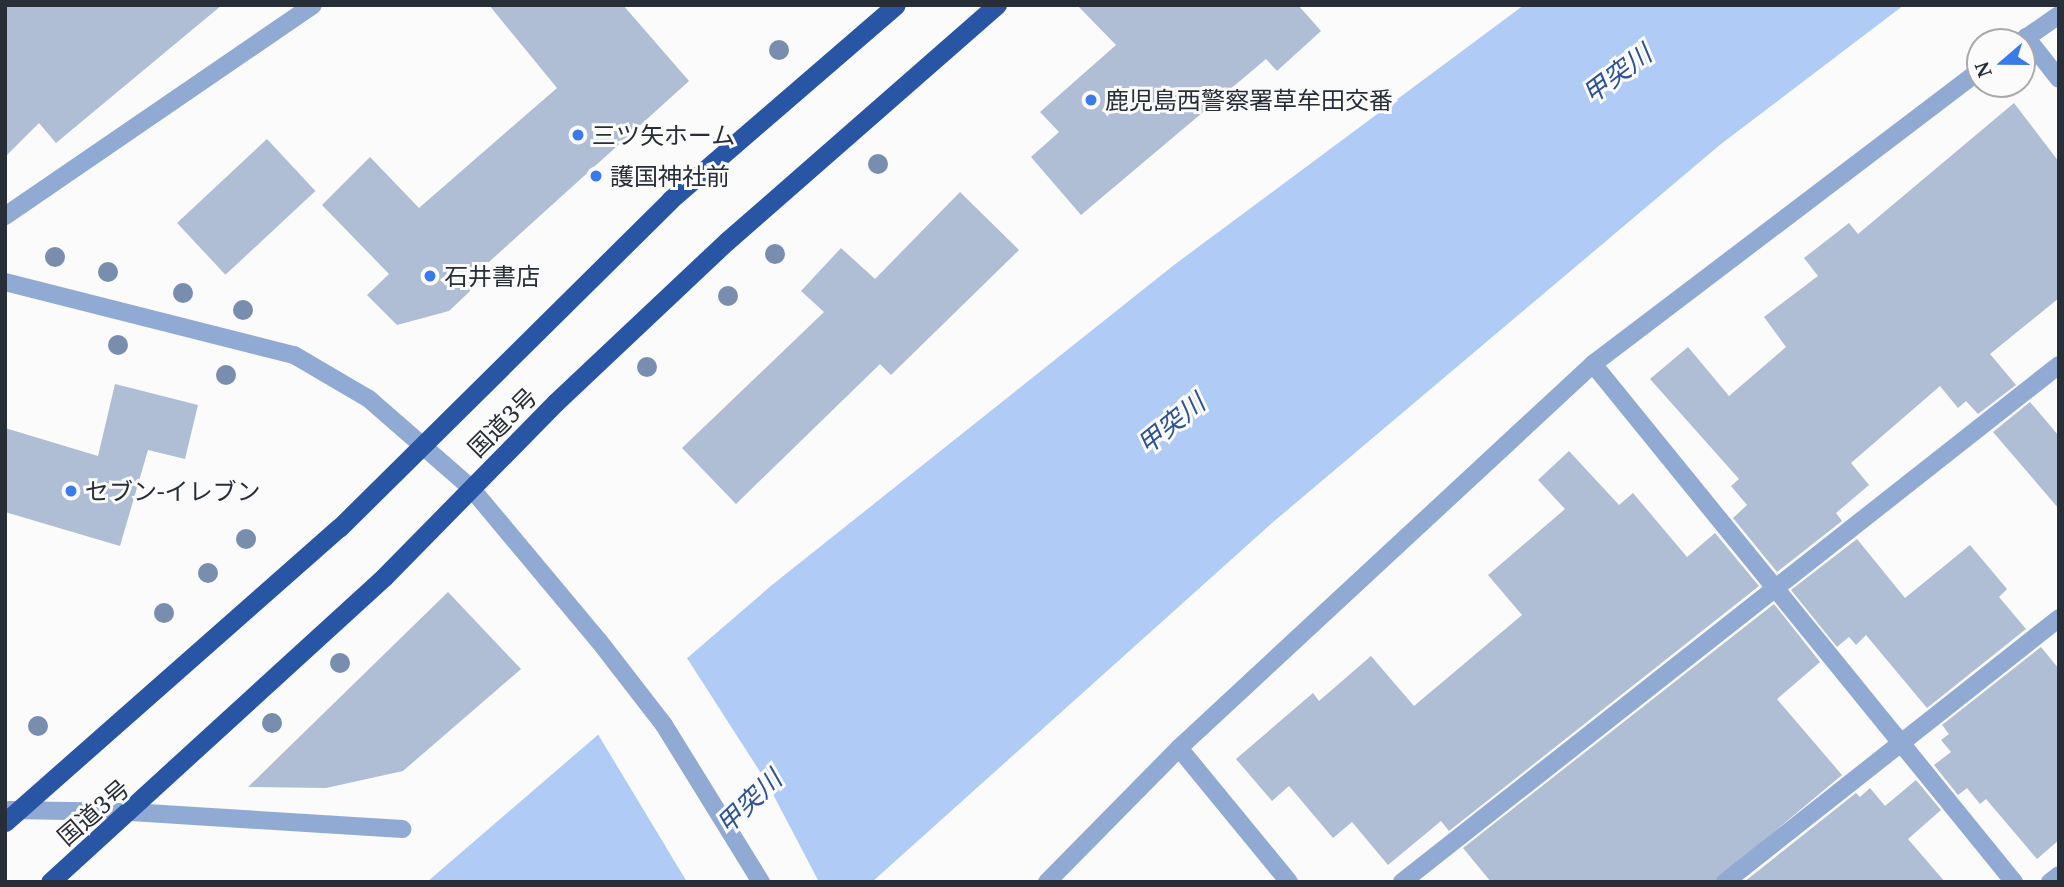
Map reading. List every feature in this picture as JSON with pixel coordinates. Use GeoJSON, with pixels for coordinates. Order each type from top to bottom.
{"type":"FeatureCollection","features":[{"type":"Feature","properties":{"kind":"highway","name":"国道3号"},"geometry":{"type":"LineString","coordinates":[[9,814],[339,528],[670,200],[896,5]]}},
{"type":"Feature","properties":{"kind":"highway","name":"国道3号"},"geometry":{"type":"LineString","coordinates":[[50,882],[131,812],[727,241],[997,5]]}},
{"type":"Feature","properties":{"kind":"street"},"geometry":{"type":"LineString","coordinates":[[5,216],[313,5]]}},
{"type":"Feature","properties":{"kind":"street"},"geometry":{"type":"LineString","coordinates":[[2036,31],[2059,15]]}},
{"type":"Feature","properties":{"kind":"street"},"geometry":{"type":"LineString","coordinates":[[2036,54],[2059,79]]}},
{"type":"Feature","properties":{"kind":"street"},"geometry":{"type":"LineString","coordinates":[[1047,882],[1179,748],[1592,364],[1966,81]]}},
{"type":"Feature","properties":{"kind":"street"},"geometry":{"type":"LineString","coordinates":[[5,282],[294,355],[369,399],[424,444],[471,488],[599,641],[664,725],[761,882]]}},
{"type":"Feature","properties":{"kind":"street"},"geometry":{"type":"LineString","coordinates":[[1592,364],[2014,882]]}},
{"type":"Feature","properties":{"kind":"street"},"geometry":{"type":"LineString","coordinates":[[1402,882],[2059,365]]}},
{"type":"Feature","properties":{"kind":"street"},"geometry":{"type":"LineString","coordinates":[[1725,882],[2059,618]]}},
{"type":"Feature","properties":{"kind":"street"},"geometry":{"type":"LineString","coordinates":[[1179,748],[1289,882]]}},
{"type":"Feature","properties":{"kind":"street"},"geometry":{"type":"LineString","coordinates":[[9,814],[131,812],[402,829]]}},
{"type":"Feature","properties":{"kind":"street"},"geometry":{"type":"LineString","coordinates":[[2050,882],[2059,875]]}},
{"type":"Feature","properties":{"kind":"water","name":"甲突川"},"geometry":{"type":"Polygon","coordinates":[[[1524,5],[1904,5],[1721,144],[1272,523],[872,882],[427,882],[772,585],[1174,265],[1524,5]]]}},
{"type":"Feature","properties":{"kind":"pier"},"geometry":{"type":"Polygon","coordinates":[[[685,655],[766,781],[819,882],[687,882],[596,731],[685,655]]]}},
{"type":"Feature","properties":{"kind":"building"},"geometry":{"type":"Polygon","coordinates":[[[5,5],[222,5],[56,143],[39,123],[5,157],[5,5]]]}},
{"type":"Feature","properties":{"kind":"building"},"geometry":{"type":"Polygon","coordinates":[[[489,5],[623,5],[689,81],[479,271],[485,277],[449,311],[397,325],[367,295],[389,274],[322,205],[370,157],[419,208],[557,88],[489,5]]]}},
{"type":"Feature","properties":{"kind":"building"},"geometry":{"type":"Polygon","coordinates":[[[1077,5],[1298,5],[1321,31],[1277,71],[1266,59],[1081,215],[1031,157],[1059,132],[1040,112],[1116,45],[1077,5]]]}},
{"type":"Feature","properties":{"kind":"building"},"geometry":{"type":"Polygon","coordinates":[[[2014,103],[2059,162],[2059,298],[1990,354],[2016,385],[1978,414],[1966,401],[1958,408],[1940,386],[1851,463],[1869,485],[1836,513],[1842,521],[1777,572],[1733,518],[1747,505],[1731,486],[1739,479],[1650,379],[1688,347],[1729,396],[1786,347],[1764,317],[1818,276],[1804,258],[1849,223],[1858,234],[2014,103]]]}},
{"type":"Feature","properties":{"kind":"building"},"geometry":{"type":"Polygon","coordinates":[[[267,139],[315,191],[225,275],[177,223],[267,139]]]}},
{"type":"Feature","properties":{"kind":"building"},"geometry":{"type":"Polygon","coordinates":[[[960,192],[1019,250],[891,375],[880,364],[736,504],[682,448],[824,312],[801,291],[841,248],[875,279],[960,192]]]}},
{"type":"Feature","properties":{"kind":"building","name":"セブン-イレブン"},"geometry":{"type":"Polygon","coordinates":[[[115,384],[198,405],[185,459],[148,450],[120,546],[5,512],[5,428],[98,456],[115,384]]]}},
{"type":"Feature","properties":{"kind":"building"},"geometry":{"type":"Polygon","coordinates":[[[2030,402],[2059,436],[2059,509],[1993,432],[2030,402]]]}},
{"type":"Feature","properties":{"kind":"building"},"geometry":{"type":"Polygon","coordinates":[[[1569,451],[1619,505],[1633,493],[1687,557],[1715,533],[1759,586],[1449,831],[1441,821],[1388,865],[1352,822],[1333,838],[1289,786],[1272,801],[1236,759],[1313,693],[1319,701],[1371,656],[1414,706],[1522,615],[1488,575],[1565,509],[1538,480],[1569,451]]]}},
{"type":"Feature","properties":{"kind":"building"},"geometry":{"type":"Polygon","coordinates":[[[1857,539],[1905,598],[1970,545],[2007,589],[1999,597],[2026,629],[1927,708],[1866,635],[1856,645],[1849,637],[1837,647],[1791,590],[1857,539]]]}},
{"type":"Feature","properties":{"kind":"building"},"geometry":{"type":"Polygon","coordinates":[[[448,592],[521,669],[403,771],[326,788],[248,787],[448,592]]]}},
{"type":"Feature","properties":{"kind":"building"},"geometry":{"type":"Polygon","coordinates":[[[1774,604],[1820,662],[1777,699],[1842,775],[1714,882],[1491,882],[1463,848],[1774,604]]]}},
{"type":"Feature","properties":{"kind":"building"},"geometry":{"type":"Polygon","coordinates":[[[2041,647],[2059,669],[2059,840],[2037,859],[1986,799],[1980,804],[1967,788],[1958,795],[1934,765],[1951,752],[1941,740],[1949,734],[1942,725],[2041,647]]]}},
{"type":"Feature","properties":{"kind":"building"},"geometry":{"type":"Polygon","coordinates":[[[1916,780],[1941,810],[1908,839],[1945,882],[1744,882],[1856,793],[1860,797],[1870,788],[1885,806],[1916,780]]]}},
{"type":"Feature","properties":{"kind":"place","name":"鹿児島西警察署草牟田交番"},"geometry":{"type":"Point","coordinates":[1091,100]}},
{"type":"Feature","properties":{"kind":"place","name":"三ツ矢ホーム"},"geometry":{"type":"Point","coordinates":[578,135]}},
{"type":"Feature","properties":{"kind":"place","name":"護国神社前"},"geometry":{"type":"Point","coordinates":[596,176]}},
{"type":"Feature","properties":{"kind":"place","name":"石井書店"},"geometry":{"type":"Point","coordinates":[430,276]}},
{"type":"Feature","properties":{"kind":"place","name":"セブン-イレブン"},"geometry":{"type":"Point","coordinates":[71,491]}}]}
